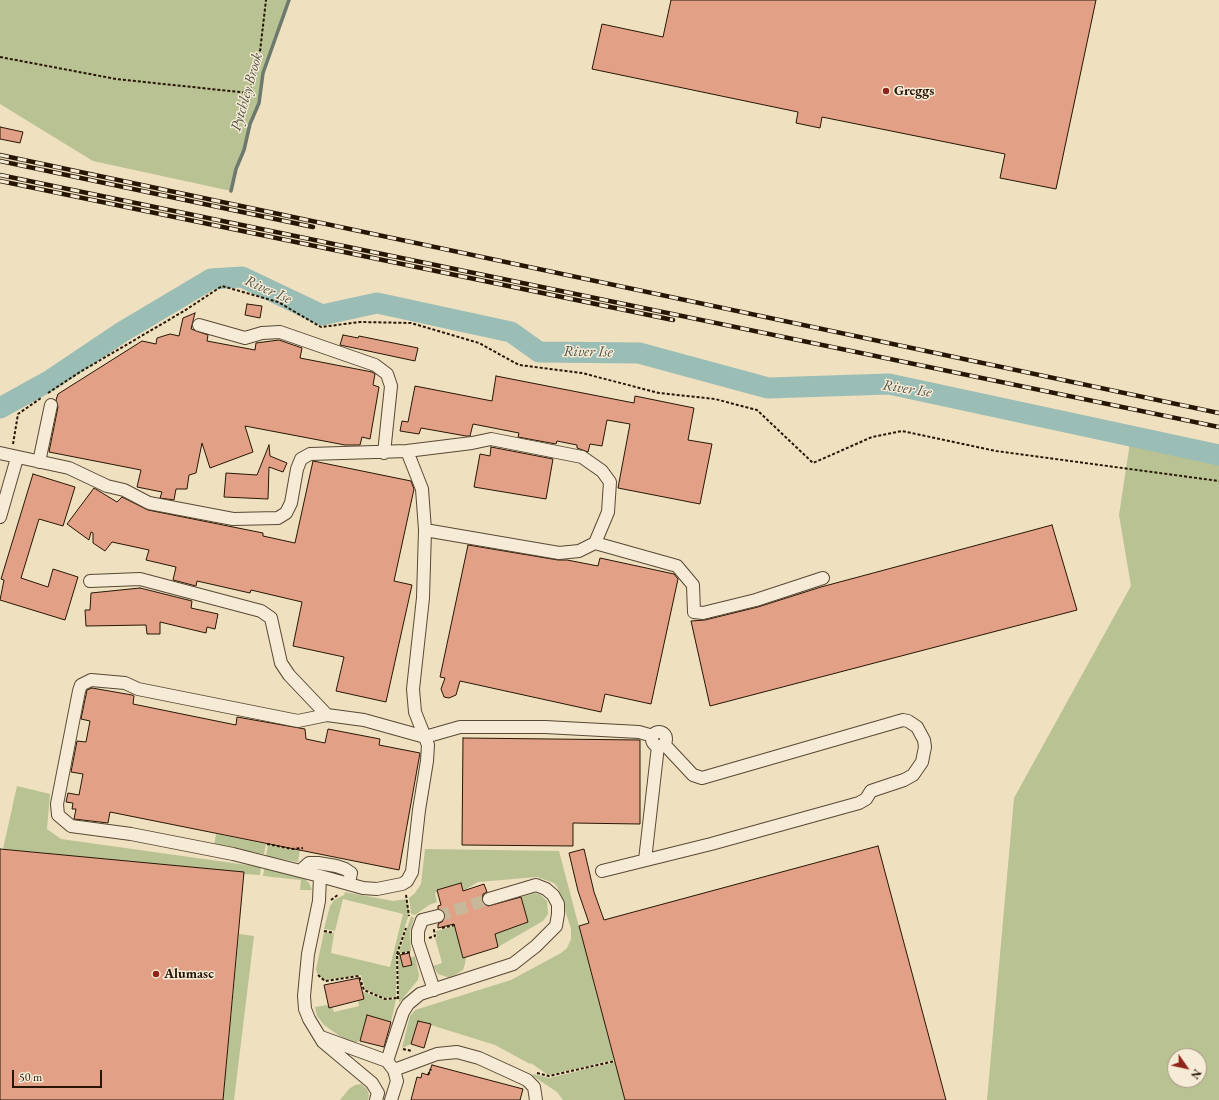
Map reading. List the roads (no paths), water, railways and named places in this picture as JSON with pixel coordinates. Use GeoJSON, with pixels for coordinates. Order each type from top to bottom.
{"type":"FeatureCollection","features":[{"type":"Feature","properties":{"kind":"lane"},"geometry":{"type":"LineString","coordinates":[[199,325],[245,338],[262,333],[280,332],[375,365],[387,374],[391,386],[384,452]]}},
{"type":"Feature","properties":{"kind":"lane"},"geometry":{"type":"LineString","coordinates":[[38,462],[51,405]]}},
{"type":"Feature","properties":{"kind":"lane"},"geometry":{"type":"LineString","coordinates":[[3,449],[17,458],[69,468],[107,486],[124,490],[149,502],[233,519],[274,518],[286,513],[291,503],[297,469],[301,458],[310,454],[407,451],[472,443],[491,439],[582,457],[602,471],[610,482],[608,512],[595,543],[579,551],[559,553],[425,530]]}},
{"type":"Feature","properties":{"kind":"lane"},"geometry":{"type":"LineString","coordinates":[[407,451],[422,489],[425,530],[423,598],[413,689],[415,712],[425,737],[428,745],[428,761],[419,810],[412,872],[407,882],[392,887],[377,889],[362,888],[349,883],[233,854],[139,836],[71,826],[58,815],[57,804],[79,692],[81,685],[91,680],[125,683],[138,689],[298,720],[327,715],[364,720],[425,737],[460,727],[545,727],[639,732],[658,742],[693,775],[702,778],[903,720],[908,721],[917,727],[924,740],[925,747],[922,762],[913,774],[904,780],[871,791],[866,798],[859,803],[602,871]]}},
{"type":"Feature","properties":{"kind":"lane"},"geometry":{"type":"LineString","coordinates":[[0,517],[17,458]]}},
{"type":"Feature","properties":{"kind":"lane"},"geometry":{"type":"LineString","coordinates":[[595,543],[677,566],[693,585],[694,612],[703,613],[756,600],[824,578]]}},
{"type":"Feature","properties":{"kind":"lane"},"geometry":{"type":"LineString","coordinates":[[90,581],[140,579],[261,611],[271,618],[281,663],[289,675],[327,715]]}},
{"type":"Feature","properties":{"kind":"lane"},"geometry":{"type":"LineString","coordinates":[[646,860],[658,742]]}},
{"type":"Feature","properties":{"kind":"lane"},"geometry":{"type":"LineString","coordinates":[[300,871],[309,863],[318,862],[336,866],[351,873],[349,883]]}},
{"type":"Feature","properties":{"kind":"lane"},"geometry":{"type":"LineString","coordinates":[[320,876],[319,901],[308,954],[304,996],[305,1010],[319,1036],[336,1053],[372,1083],[378,1093],[376,1100]]}},
{"type":"Feature","properties":{"kind":"lane"},"geometry":{"type":"LineString","coordinates":[[391,1100],[397,1081],[391,1065],[403,1012],[408,1004],[420,994],[513,964],[536,946],[556,926],[558,904],[553,895],[546,889],[536,885],[489,899]]}},
{"type":"Feature","properties":{"kind":"lane"},"geometry":{"type":"LineString","coordinates":[[434,990],[418,941],[418,931],[422,920],[438,916]]}},
{"type":"Feature","properties":{"kind":"lane"},"geometry":{"type":"LineString","coordinates":[[319,1036],[391,1065],[437,1054],[457,1052],[479,1058],[528,1081],[534,1087],[536,1100]]}},
{"type":"Feature","properties":{"kind":"waterway","name":"Pytchley Brook"},"geometry":{"type":"LineString","coordinates":[[231,191],[236,169],[244,150],[250,124],[259,103],[263,73],[289,0]]}},
{"type":"Feature","properties":{"kind":"waterway","name":"River Ise"},"geometry":{"type":"LineString","coordinates":[[0,408],[49,381],[122,332],[211,279],[242,277],[322,315],[377,303],[511,332],[539,352],[639,353],[768,388],[889,384],[1219,455]]}},
{"type":"Feature","properties":{"kind":"tunnel"},"geometry":{"type":"LineString","coordinates":[[438,916],[489,899]]}},
{"type":"Feature","properties":{"kind":"railway"},"geometry":{"type":"LineString","coordinates":[[0,155],[1219,413]]}},
{"type":"Feature","properties":{"kind":"railway"},"geometry":{"type":"LineString","coordinates":[[0,161],[313,227]]}},
{"type":"Feature","properties":{"kind":"railway"},"geometry":{"type":"LineString","coordinates":[[0,175],[1219,427]]}},
{"type":"Feature","properties":{"kind":"railway"},"geometry":{"type":"LineString","coordinates":[[0,181],[673,320]]}},
{"type":"Feature","properties":{"kind":"place","name":"Greggs"},"geometry":{"type":"Point","coordinates":[886,91]}},
{"type":"Feature","properties":{"kind":"place","name":"Alumasc"},"geometry":{"type":"Point","coordinates":[156,974]}}]}
